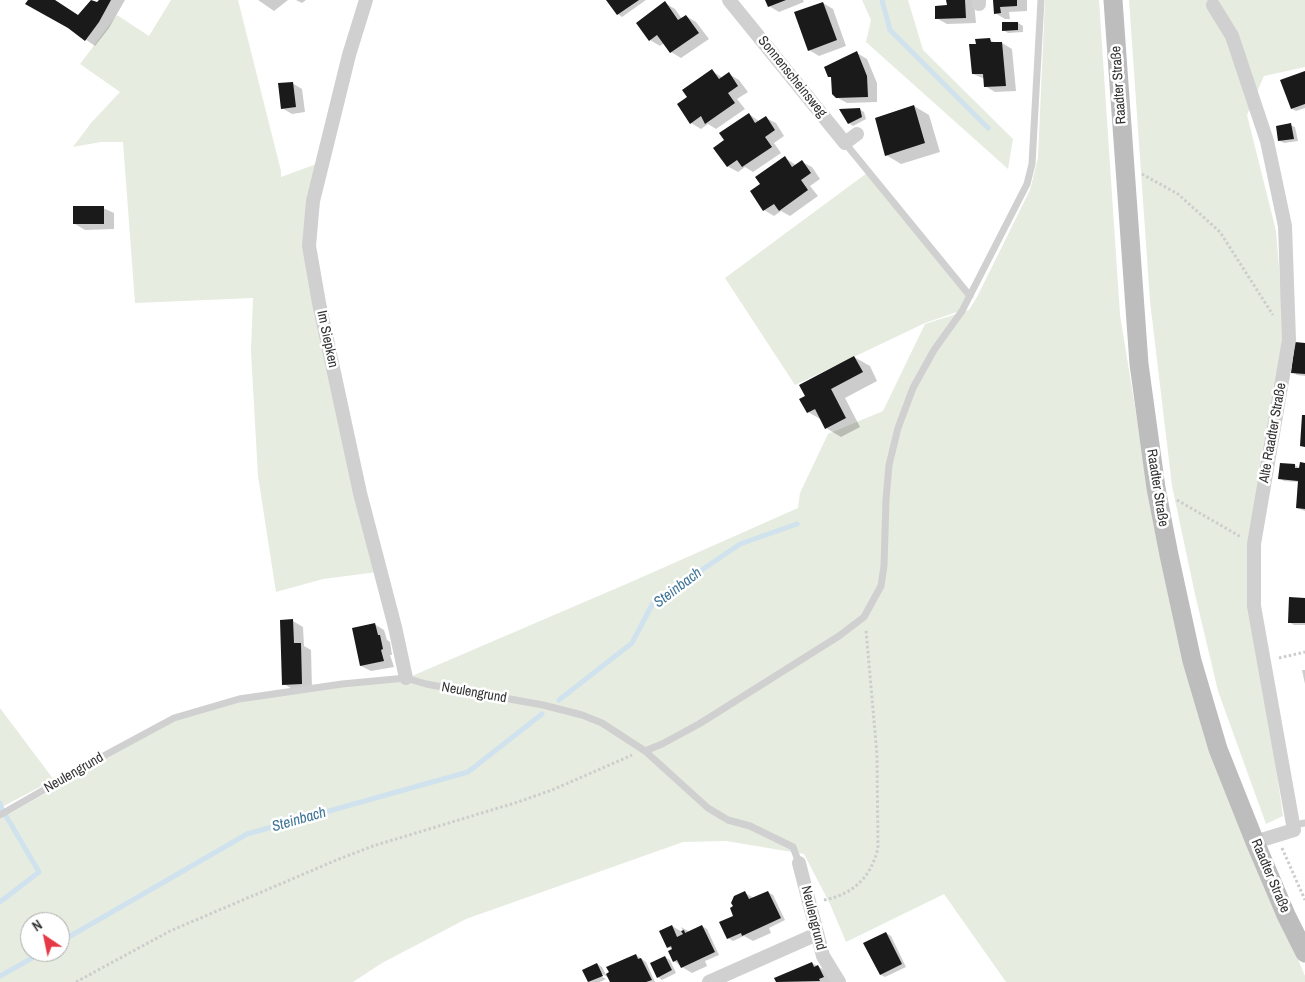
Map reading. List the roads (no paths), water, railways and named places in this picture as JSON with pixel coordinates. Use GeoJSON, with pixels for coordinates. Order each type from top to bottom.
{"type":"FeatureCollection","features":[{"type":"Feature","properties":{"kind":"main road","name":"Raadter Straße"},"geometry":{"type":"LineString","coordinates":[[1112,0],[1139,364],[1156,488],[1168,554],[1192,662],[1218,749],[1255,842],[1305,954]]}},
{"type":"Feature","properties":{"kind":"street","name":"Im Siepken"},"geometry":{"type":"LineString","coordinates":[[366,0],[349,55],[313,201],[309,246],[319,303],[360,493],[395,627],[406,678]]}},
{"type":"Feature","properties":{"kind":"street","name":"Sonnenscheinsweg"},"geometry":{"type":"LineString","coordinates":[[729,0],[846,143]]}},
{"type":"Feature","properties":{"kind":"street","name":"Alte Raadter Straße"},"geometry":{"type":"LineString","coordinates":[[1214,4],[1232,36],[1267,141],[1285,226],[1289,340],[1254,544],[1254,606],[1264,663],[1299,824],[1294,830],[1255,842]]}},
{"type":"Feature","properties":{"kind":"street"},"geometry":{"type":"LineString","coordinates":[[846,143],[857,134]]}},
{"type":"Feature","properties":{"kind":"street","name":"Neulengrund"},"geometry":{"type":"LineString","coordinates":[[799,864],[822,956],[838,982]]}},
{"type":"Feature","properties":{"kind":"street"},"geometry":{"type":"LineString","coordinates":[[709,982],[817,934]]}},
{"type":"Feature","properties":{"kind":"lane"},"geometry":{"type":"LineString","coordinates":[[645,751],[699,724],[839,636],[864,617],[881,586],[884,566],[889,466],[898,428],[913,388],[934,350],[962,311],[1028,184],[1032,164],[1041,0]]}},
{"type":"Feature","properties":{"kind":"lane"},"geometry":{"type":"LineString","coordinates":[[846,143],[970,296]]}},
{"type":"Feature","properties":{"kind":"lane","name":"Neulengrund"},"geometry":{"type":"LineString","coordinates":[[0,815],[174,718],[239,699],[342,684],[406,678],[426,684],[543,705],[582,715],[602,723],[645,751],[708,808],[728,820],[750,826],[793,847],[799,864]]}},
{"type":"Feature","properties":{"kind":"waterway"},"geometry":{"type":"LineString","coordinates":[[882,0],[890,30],[988,128]]}},
{"type":"Feature","properties":{"kind":"waterway","name":"Steinbach"},"geometry":{"type":"LineString","coordinates":[[559,700],[632,643],[653,603],[740,544],[797,524]]}},
{"type":"Feature","properties":{"kind":"waterway","name":"Steinbach"},"geometry":{"type":"LineString","coordinates":[[70,936],[247,834],[468,772],[542,714]]}},
{"type":"Feature","properties":{"kind":"waterway"},"geometry":{"type":"LineString","coordinates":[[0,803],[39,872],[0,902]]}},
{"type":"Feature","properties":{"kind":"waterway","name":"Steinbach"},"geometry":{"type":"LineString","coordinates":[[0,976],[25,962]]}}]}
